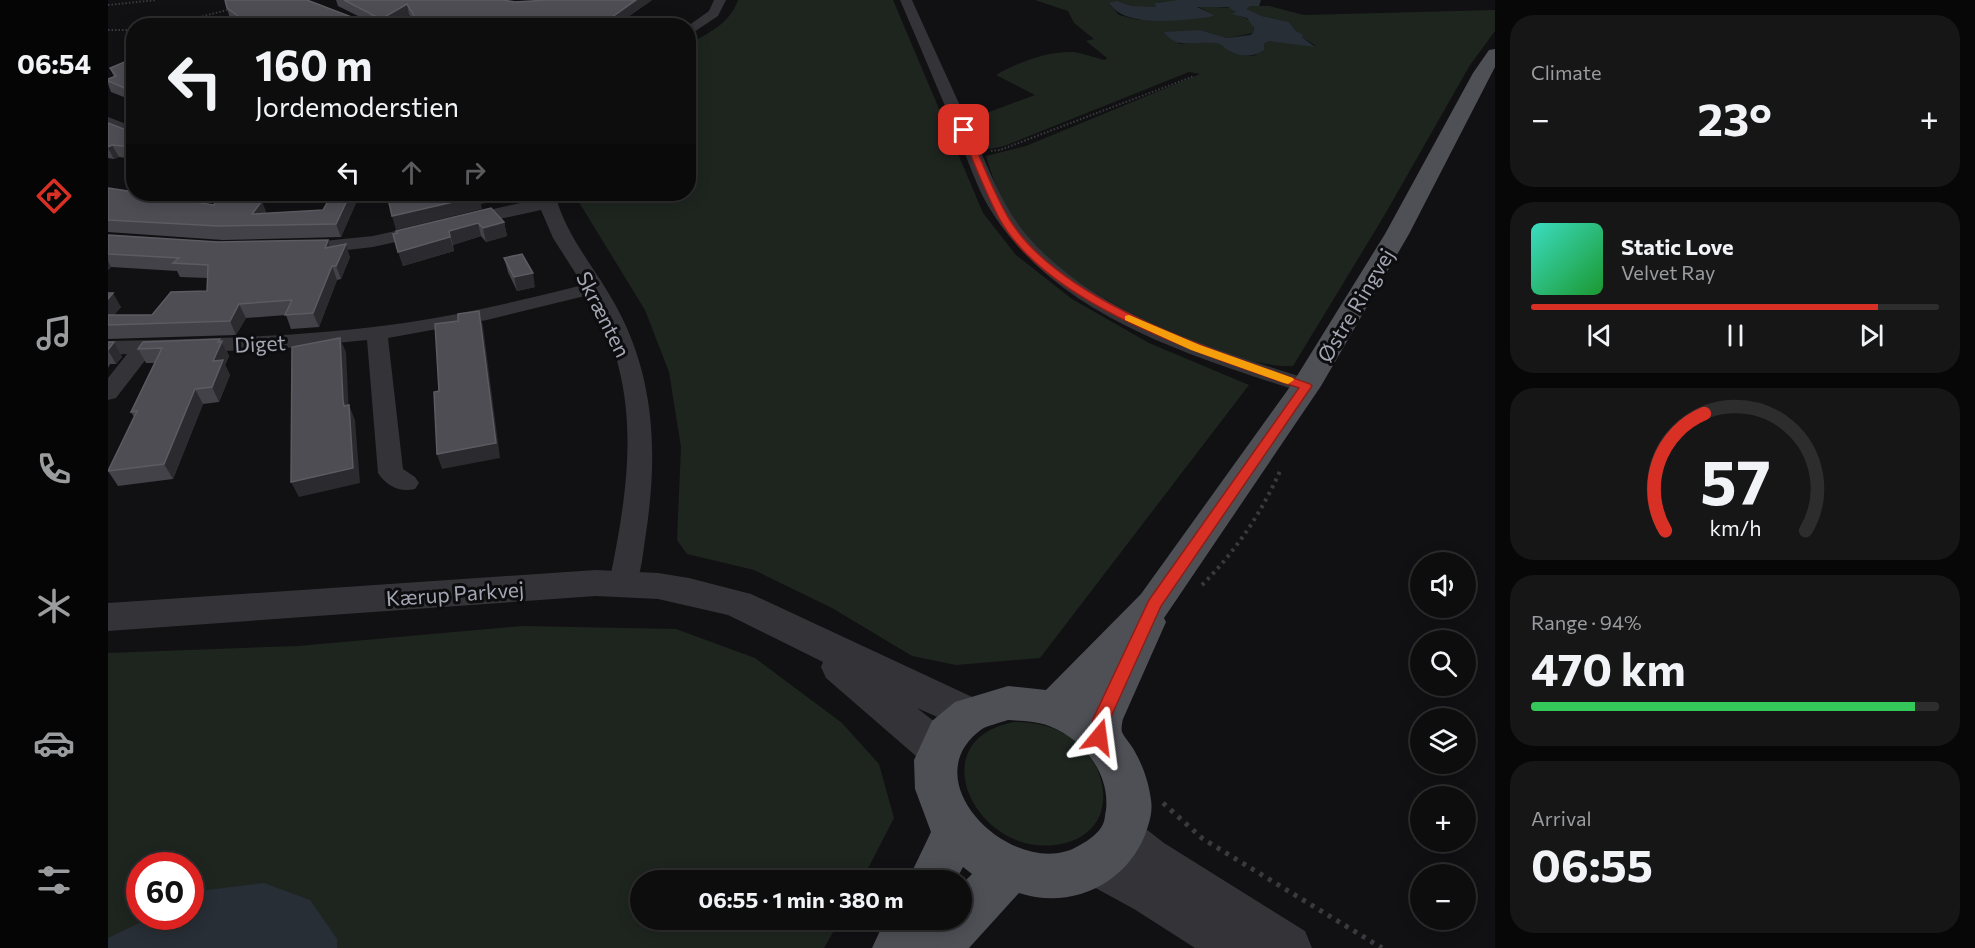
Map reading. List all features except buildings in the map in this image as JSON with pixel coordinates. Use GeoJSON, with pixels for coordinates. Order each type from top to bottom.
{"type":"FeatureCollection","features":[{"type":"Feature","properties":{"kind":"main road","name":"Østre Ringvej"},"geometry":{"type":"LineString","coordinates":[[1053,709],[1154,604],[1306,386],[1397,234],[1482,73],[1495,54]]}},
{"type":"Feature","properties":{"kind":"main road","name":"Østre Ringvej"},"geometry":{"type":"LineString","coordinates":[[1099,737],[1102,719],[1154,604]]}},
{"type":"Feature","properties":{"kind":"main road"},"geometry":{"type":"LineString","coordinates":[[1008,703],[1030,704],[1053,709],[1080,722],[1099,737],[1119,764],[1128,789],[1129,814],[1108,851],[1069,874],[1032,875],[1010,869],[980,854],[956,831],[947,818],[936,790],[934,776],[939,750],[951,730],[969,714],[994,704],[1008,703]]}},
{"type":"Feature","properties":{"kind":"main road"},"geometry":{"type":"LineString","coordinates":[[937,870],[956,831]]}},
{"type":"Feature","properties":{"kind":"main road"},"geometry":{"type":"LineString","coordinates":[[972,908],[1010,869]]}},
{"type":"Feature","properties":{"kind":"main road"},"geometry":{"type":"LineString","coordinates":[[897,948],[907,930]]}},
{"type":"Feature","properties":{"kind":"main road"},"geometry":{"type":"LineString","coordinates":[[934,948],[951,930]]}},
{"type":"Feature","properties":{"kind":"street"},"geometry":{"type":"LineString","coordinates":[[696,26],[714,13],[720,0]]}},
{"type":"Feature","properties":{"kind":"street"},"geometry":{"type":"LineString","coordinates":[[906,0],[1004,218],[1027,248],[1059,275],[1101,303],[1158,332],[1196,348],[1306,386]]}},
{"type":"Feature","properties":{"kind":"street"},"geometry":{"type":"LineString","coordinates":[[108,122],[126,130]]}},
{"type":"Feature","properties":{"kind":"street"},"geometry":{"type":"LineString","coordinates":[[294,249],[355,244],[407,236],[536,201]]}},
{"type":"Feature","properties":{"kind":"street","name":"Skrænten"},"geometry":{"type":"LineString","coordinates":[[548,201],[562,236],[595,288],[628,356],[643,430],[640,489],[623,583]]}},
{"type":"Feature","properties":{"kind":"street","name":"Diget"},"geometry":{"type":"LineString","coordinates":[[108,348],[240,345],[377,333],[467,319],[595,288]]}},
{"type":"Feature","properties":{"kind":"street"},"geometry":{"type":"LineString","coordinates":[[377,333],[391,473],[406,483]]}},
{"type":"Feature","properties":{"kind":"street"},"geometry":{"type":"LineString","coordinates":[[108,393],[144,347]]}},
{"type":"Feature","properties":{"kind":"street","name":"Kærup Parkvej"},"geometry":{"type":"LineString","coordinates":[[108,617],[569,584],[623,583],[658,586],[714,597],[760,613],[969,714]]}},
{"type":"Feature","properties":{"kind":"street","name":"Kærup Parkvej"},"geometry":{"type":"LineString","coordinates":[[794,631],[939,750]]}},
{"type":"Feature","properties":{"kind":"street"},"geometry":{"type":"LineString","coordinates":[[1108,851],[1150,893],[1239,948]]}},
{"type":"Feature","properties":{"kind":"street"},"geometry":{"type":"LineString","coordinates":[[1108,851],[1148,858],[1288,948]]}},
{"type":"Feature","properties":{"kind":"path"},"geometry":{"type":"LineString","coordinates":[[108,5],[156,0]]}},
{"type":"Feature","properties":{"kind":"path"},"geometry":{"type":"LineString","coordinates":[[196,18],[236,7]]}},
{"type":"Feature","properties":{"kind":"path"},"geometry":{"type":"LineString","coordinates":[[108,30],[126,30]]}},
{"type":"Feature","properties":{"kind":"path"},"geometry":{"type":"LineString","coordinates":[[975,154],[1000,150],[1194,76]]}},
{"type":"Feature","properties":{"kind":"path"},"geometry":{"type":"LineString","coordinates":[[1159,799],[1203,839],[1382,948]]}},
{"type":"Feature","properties":{"kind":"shaded area"},"geometry":{"type":"Polygon","coordinates":[[[738,0],[893,0],[983,213],[1016,255],[1072,299],[1149,343],[1249,385],[1040,658],[956,665],[912,656],[832,608],[754,570],[687,554],[677,540],[681,447],[669,372],[645,310],[578,201],[696,201],[696,40],[724,21],[738,0]]]}},
{"type":"Feature","properties":{"kind":"shaded area"},"geometry":{"type":"Polygon","coordinates":[[[1035,0],[1216,0],[1159,2],[1154,7],[1142,9],[1109,4],[1119,15],[1138,20],[1213,15],[1197,6],[1233,8],[1236,12],[1232,14],[1251,22],[1253,33],[1227,38],[1200,30],[1178,44],[1217,43],[1246,56],[1256,55],[1269,41],[1316,46],[1302,37],[1304,35],[1296,31],[1289,22],[1262,16],[1247,9],[1250,6],[1269,6],[1304,15],[1495,10],[1495,31],[1470,65],[1384,216],[1293,366],[1266,364],[1233,356],[1159,327],[1089,289],[1060,269],[1039,251],[1021,230],[1000,194],[986,156],[1026,146],[1200,74],[1189,72],[1004,146],[989,149],[978,146],[965,121],[1035,95],[996,75],[1023,62],[1054,53],[1073,52],[1105,60],[1107,58],[1086,41],[1094,39],[1074,23],[1068,11],[1035,0]]]}},
{"type":"Feature","properties":{"kind":"shaded area"},"geometry":{"type":"Polygon","coordinates":[[[1179,0],[1261,0],[1259,6],[1250,6],[1247,9],[1262,16],[1289,22],[1296,31],[1304,35],[1302,37],[1315,47],[1269,41],[1264,44],[1264,50],[1246,56],[1216,43],[1181,43],[1169,38],[1164,32],[1200,30],[1227,38],[1250,35],[1254,28],[1247,18],[1231,14],[1236,12],[1228,7],[1197,7],[1214,15],[1210,17],[1155,21],[1128,17],[1109,3],[1116,1],[1131,6],[1153,7],[1156,6],[1155,3],[1179,0]]]}},
{"type":"Feature","properties":{"kind":"shaded area"},"geometry":{"type":"Polygon","coordinates":[[[522,626],[676,629],[755,658],[842,723],[879,764],[894,818],[867,870],[630,870],[630,930],[834,930],[824,948],[108,948],[108,653],[298,646],[522,626]]]}},
{"type":"Feature","properties":{"kind":"shaded area"},"geometry":{"type":"Polygon","coordinates":[[[1014,722],[1037,724],[1060,731],[1086,752],[1095,766],[1101,781],[1103,796],[1101,811],[1094,825],[1082,836],[1065,843],[1035,845],[1008,836],[986,819],[971,798],[964,774],[968,752],[984,734],[1014,722]]]}},
{"type":"Feature","properties":{"kind":"shaded area"},"geometry":{"type":"Polygon","coordinates":[[[264,883],[310,900],[337,939],[337,948],[108,948],[108,938],[126,929],[204,930],[204,892],[264,883]]]}},
{"type":"Feature","properties":{"kind":"slow traffic"},"geometry":{"type":"LineString","coordinates":[[1129,318],[1196,348],[1288,380]]}},
{"type":"Feature","properties":{"kind":"route"},"geometry":{"type":"LineString","coordinates":[[964,130],[1004,218],[1027,248],[1059,275],[1101,303],[1158,332],[1196,348],[1306,386],[1154,604],[1102,719],[1099,737]]}}]}
